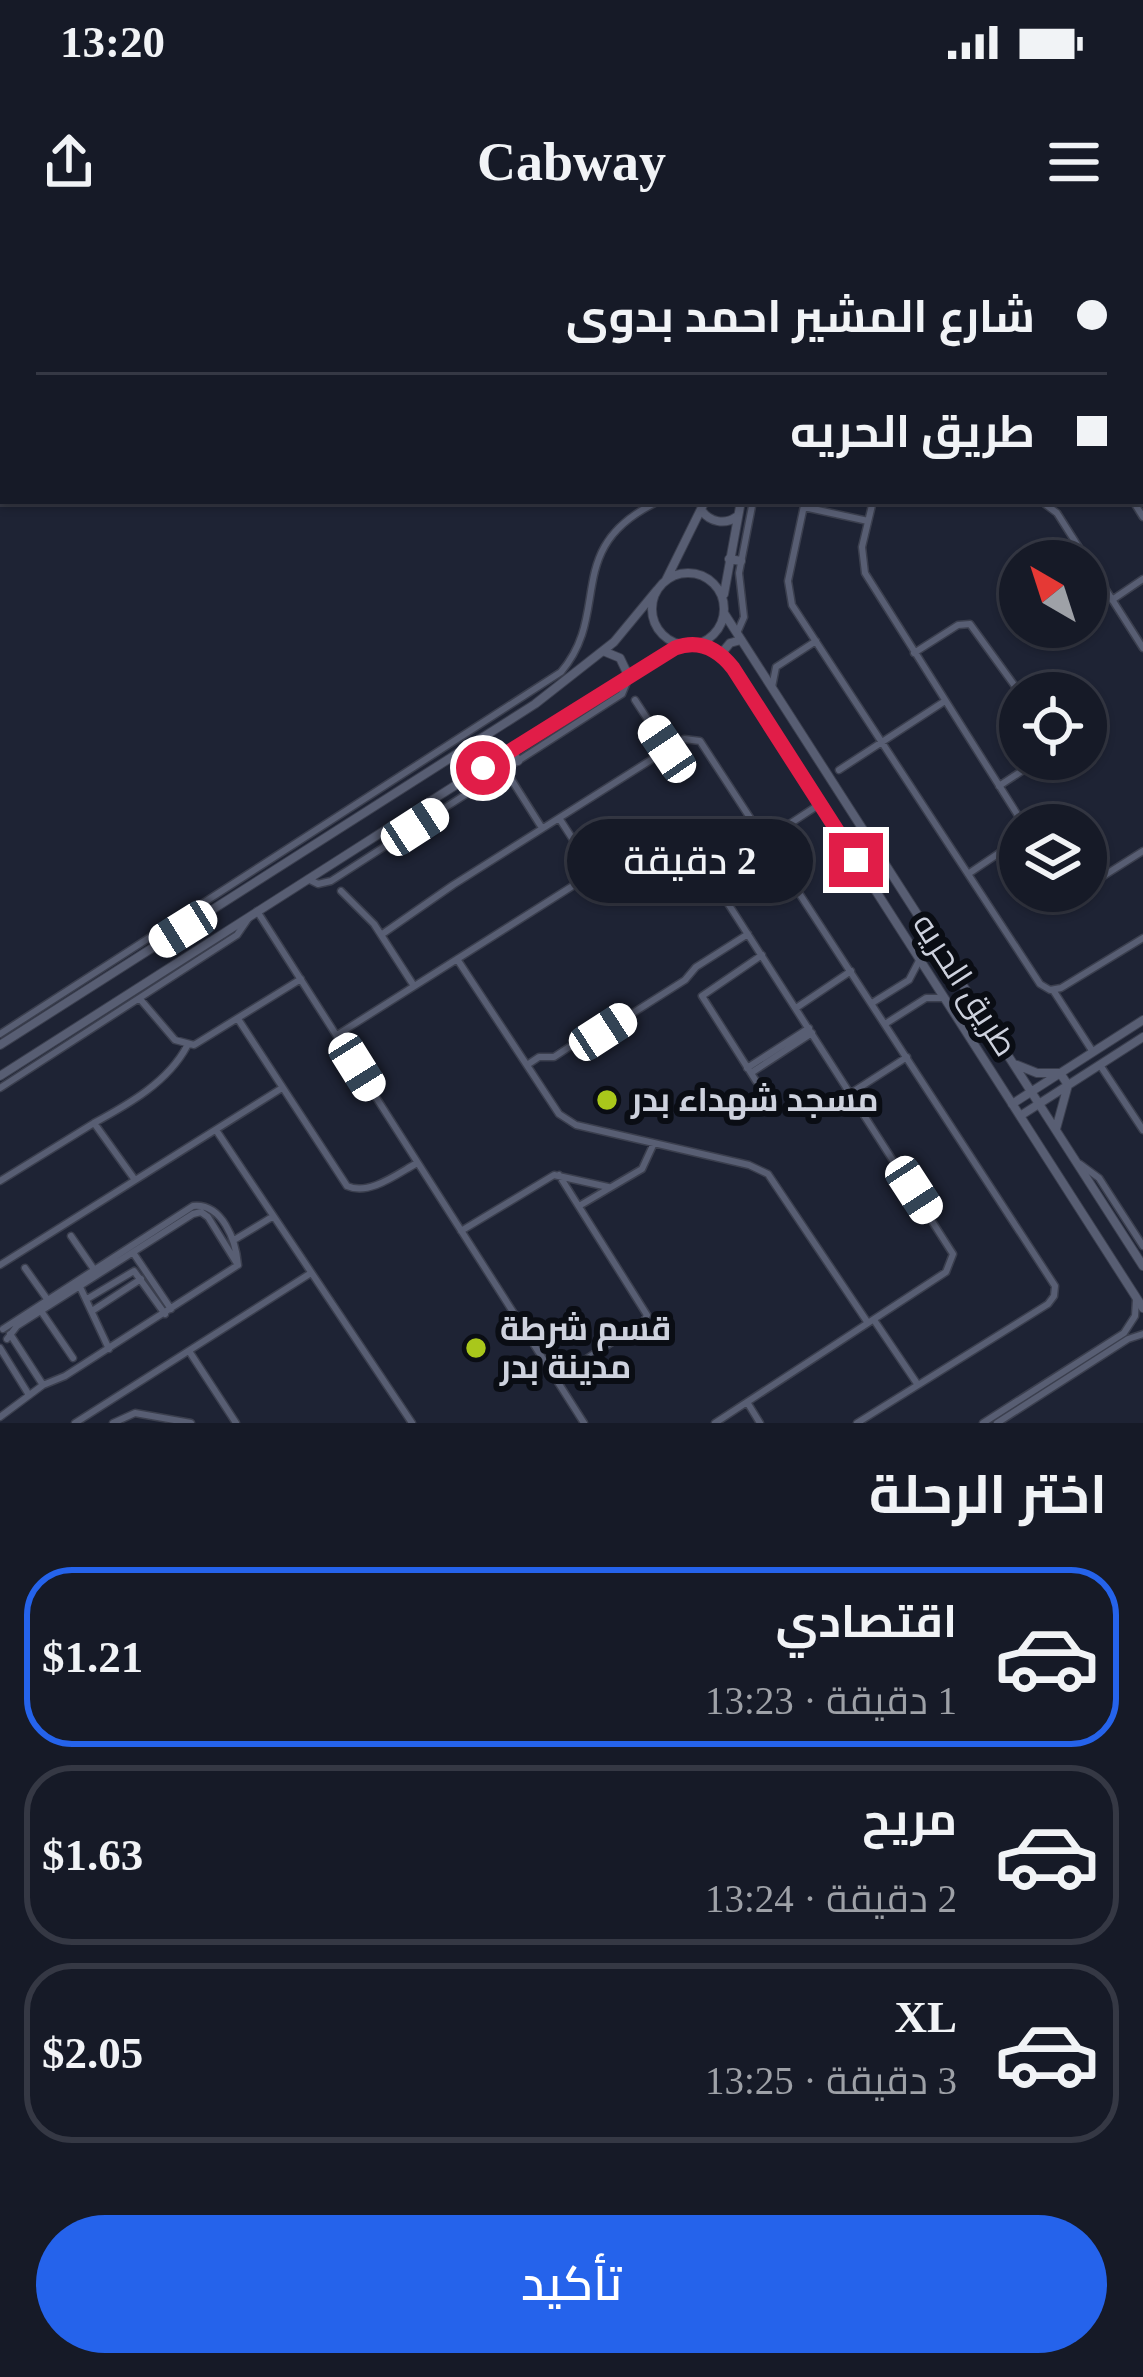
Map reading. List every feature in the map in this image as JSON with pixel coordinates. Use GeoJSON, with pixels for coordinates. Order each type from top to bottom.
{"type":"FeatureCollection","features":[{"type":"Feature","properties":{"kind":"street"},"geometry":{"type":"LineString","coordinates":[[564,676],[601,550],[621,525],[654,504]]}},
{"type":"Feature","properties":{"kind":"street"},"geometry":{"type":"LineString","coordinates":[[0,1088],[140,999],[253,914],[511,750],[629,676],[713,635],[724,607],[740,504]]}},
{"type":"Feature","properties":{"kind":"street"},"geometry":{"type":"LineString","coordinates":[[703,505],[652,608],[656,625],[668,638],[721,654],[740,636],[744,617],[739,582],[752,504]]}},
{"type":"Feature","properties":{"kind":"street"},"geometry":{"type":"LineString","coordinates":[[868,521],[804,504],[789,568],[789,593],[1040,984],[1053,990],[1094,1052]]}},
{"type":"Feature","properties":{"kind":"street"},"geometry":{"type":"LineString","coordinates":[[872,504],[862,547],[865,573],[1011,804]]}},
{"type":"Feature","properties":{"kind":"street"},"geometry":{"type":"LineString","coordinates":[[1045,504],[1057,514],[1143,648]]}},
{"type":"Feature","properties":{"kind":"street"},"geometry":{"type":"LineString","coordinates":[[703,505],[711,519],[725,522],[738,515]]}},
{"type":"Feature","properties":{"kind":"street"},"geometry":{"type":"LineString","coordinates":[[729,559],[741,561]]}},
{"type":"Feature","properties":{"kind":"street"},"geometry":{"type":"LineString","coordinates":[[0,1034],[378,807],[564,676],[586,666],[661,586],[679,574],[696,573],[717,586],[724,607]]}},
{"type":"Feature","properties":{"kind":"street"},"geometry":{"type":"LineString","coordinates":[[1112,600],[1143,579]]}},
{"type":"Feature","properties":{"kind":"street","name":"طريق الحريه"},"geometry":{"type":"LineString","coordinates":[[724,607],[754,661],[1143,1266]]}},
{"type":"Feature","properties":{"kind":"street"},"geometry":{"type":"LineString","coordinates":[[914,653],[958,625],[970,624],[1005,672]]}},
{"type":"Feature","properties":{"kind":"street"},"geometry":{"type":"LineString","coordinates":[[772,688],[776,667],[816,641]]}},
{"type":"Feature","properties":{"kind":"street"},"geometry":{"type":"LineString","coordinates":[[308,879],[318,884],[332,881],[622,694],[629,676],[620,658],[604,650]]}},
{"type":"Feature","properties":{"kind":"street"},"geometry":{"type":"LineString","coordinates":[[574,653],[586,666]]}},
{"type":"Feature","properties":{"kind":"street","name":"طريق الحريه"},"geometry":{"type":"LineString","coordinates":[[721,654],[1143,1308]]}},
{"type":"Feature","properties":{"kind":"street"},"geometry":{"type":"LineString","coordinates":[[754,661],[776,667]]}},
{"type":"Feature","properties":{"kind":"street"},"geometry":{"type":"LineString","coordinates":[[635,700],[667,749]]}},
{"type":"Feature","properties":{"kind":"street"},"geometry":{"type":"LineString","coordinates":[[839,770],[945,701]]}},
{"type":"Feature","properties":{"kind":"street"},"geometry":{"type":"LineString","coordinates":[[381,935],[667,749],[684,739],[700,741],[1055,1291],[1048,1304],[857,1423]]}},
{"type":"Feature","properties":{"kind":"street"},"geometry":{"type":"LineString","coordinates":[[511,750],[518,761]]}},
{"type":"Feature","properties":{"kind":"street"},"geometry":{"type":"LineString","coordinates":[[505,769],[542,828]]}},
{"type":"Feature","properties":{"kind":"street"},"geometry":{"type":"LineString","coordinates":[[999,786],[1008,780]]}},
{"type":"Feature","properties":{"kind":"street"},"geometry":{"type":"LineString","coordinates":[[765,840],[820,804]]}},
{"type":"Feature","properties":{"kind":"street"},"geometry":{"type":"LineString","coordinates":[[559,818],[594,872]]}},
{"type":"Feature","properties":{"kind":"street"},"geometry":{"type":"LineString","coordinates":[[337,1035],[658,832],[680,833],[953,1254],[946,1273],[715,1423]]}},
{"type":"Feature","properties":{"kind":"street"},"geometry":{"type":"LineString","coordinates":[[1107,874],[1143,851]]}},
{"type":"Feature","properties":{"kind":"street"},"geometry":{"type":"LineString","coordinates":[[968,874],[999,853]]}},
{"type":"Feature","properties":{"kind":"street"},"geometry":{"type":"LineString","coordinates":[[341,890],[381,935],[414,986]]}},
{"type":"Feature","properties":{"kind":"street"},"geometry":{"type":"LineString","coordinates":[[253,914],[301,979],[584,1423]]}},
{"type":"Feature","properties":{"kind":"street"},"geometry":{"type":"LineString","coordinates":[[526,1065],[540,1057],[554,1057],[583,1038],[603,1032],[748,934]]}},
{"type":"Feature","properties":{"kind":"street"},"geometry":{"type":"LineString","coordinates":[[1053,990],[1143,938]]}},
{"type":"Feature","properties":{"kind":"street"},"geometry":{"type":"LineString","coordinates":[[761,955],[702,996],[751,1074],[810,1030]]}},
{"type":"Feature","properties":{"kind":"street"},"geometry":{"type":"LineString","coordinates":[[0,1076],[192,958]]}},
{"type":"Feature","properties":{"kind":"street"},"geometry":{"type":"LineString","coordinates":[[458,958],[567,1120],[768,1174],[918,1385]]}},
{"type":"Feature","properties":{"kind":"street"},"geometry":{"type":"LineString","coordinates":[[872,1004],[909,980],[920,959]]}},
{"type":"Feature","properties":{"kind":"street"},"geometry":{"type":"LineString","coordinates":[[796,1008],[851,971]]}},
{"type":"Feature","properties":{"kind":"street"},"geometry":{"type":"LineString","coordinates":[[140,999],[175,1040],[187,1046],[200,1043],[301,979]]}},
{"type":"Feature","properties":{"kind":"street"},"geometry":{"type":"LineString","coordinates":[[886,1024],[926,998],[944,998]]}},
{"type":"Feature","properties":{"kind":"street"},"geometry":{"type":"LineString","coordinates":[[0,1045],[61,1001]]}},
{"type":"Feature","properties":{"kind":"street"},"geometry":{"type":"LineString","coordinates":[[238,1019],[351,1189],[367,1189],[417,1163]]}},
{"type":"Feature","properties":{"kind":"street"},"geometry":{"type":"LineString","coordinates":[[1012,1103],[1143,1020]]}},
{"type":"Feature","properties":{"kind":"street"},"geometry":{"type":"LineString","coordinates":[[1020,1116],[1143,1037]]}},
{"type":"Feature","properties":{"kind":"street"},"geometry":{"type":"LineString","coordinates":[[0,1180],[148,1089],[187,1046]]}},
{"type":"Feature","properties":{"kind":"street"},"geometry":{"type":"LineString","coordinates":[[851,1093],[907,1057]]}},
{"type":"Feature","properties":{"kind":"street"},"geometry":{"type":"LineString","coordinates":[[1012,1062],[1037,1073],[1060,1073]]}},
{"type":"Feature","properties":{"kind":"street"},"geometry":{"type":"LineString","coordinates":[[1100,1064],[1141,1123]]}},
{"type":"Feature","properties":{"kind":"street"},"geometry":{"type":"LineString","coordinates":[[1056,1130],[1068,1085],[1060,1073]]}},
{"type":"Feature","properties":{"kind":"street"},"geometry":{"type":"LineString","coordinates":[[0,1265],[282,1088]]}},
{"type":"Feature","properties":{"kind":"street"},"geometry":{"type":"LineString","coordinates":[[94,1124],[135,1180]]}},
{"type":"Feature","properties":{"kind":"street"},"geometry":{"type":"LineString","coordinates":[[216,1130],[412,1423]]}},
{"type":"Feature","properties":{"kind":"street"},"geometry":{"type":"LineString","coordinates":[[579,1206],[642,1169],[654,1143]]}},
{"type":"Feature","properties":{"kind":"street"},"geometry":{"type":"LineString","coordinates":[[1076,1162],[1099,1178],[1143,1246]]}},
{"type":"Feature","properties":{"kind":"street"},"geometry":{"type":"LineString","coordinates":[[460,1231],[559,1174],[608,1187]]}},
{"type":"Feature","properties":{"kind":"street"},"geometry":{"type":"LineString","coordinates":[[556,1379],[647,1318],[559,1174]]}},
{"type":"Feature","properties":{"kind":"street"},"geometry":{"type":"LineString","coordinates":[[3,1337],[47,1299],[191,1210],[207,1205],[238,1265]]}},
{"type":"Feature","properties":{"kind":"street"},"geometry":{"type":"LineString","coordinates":[[212,1215],[234,1240],[238,1265]]}},
{"type":"Feature","properties":{"kind":"street"},"geometry":{"type":"LineString","coordinates":[[234,1240],[273,1217]]}},
{"type":"Feature","properties":{"kind":"street"},"geometry":{"type":"LineString","coordinates":[[71,1236],[93,1268]]}},
{"type":"Feature","properties":{"kind":"street"},"geometry":{"type":"LineString","coordinates":[[3,1337],[93,1268],[131,1250]]}},
{"type":"Feature","properties":{"kind":"street"},"geometry":{"type":"LineString","coordinates":[[131,1250],[168,1312]]}},
{"type":"Feature","properties":{"kind":"street"},"geometry":{"type":"LineString","coordinates":[[0,1417],[43,1385],[109,1349],[238,1265]]}},
{"type":"Feature","properties":{"kind":"street"},"geometry":{"type":"LineString","coordinates":[[26,1268],[47,1299]]}},
{"type":"Feature","properties":{"kind":"street"},"geometry":{"type":"LineString","coordinates":[[87,1299],[131,1271],[168,1312]]}},
{"type":"Feature","properties":{"kind":"street"},"geometry":{"type":"LineString","coordinates":[[75,1423],[310,1273]]}},
{"type":"Feature","properties":{"kind":"street"},"geometry":{"type":"LineString","coordinates":[[92,1311],[141,1279]]}},
{"type":"Feature","properties":{"kind":"street"},"geometry":{"type":"LineString","coordinates":[[77,1283],[109,1349]]}},
{"type":"Feature","properties":{"kind":"street"},"geometry":{"type":"LineString","coordinates":[[995,1421],[1124,1333],[1136,1316],[1135,1296]]}},
{"type":"Feature","properties":{"kind":"street"},"geometry":{"type":"LineString","coordinates":[[40,1311],[73,1358]]}},
{"type":"Feature","properties":{"kind":"street"},"geometry":{"type":"LineString","coordinates":[[983,1423],[995,1421],[1143,1334]]}},
{"type":"Feature","properties":{"kind":"street"},"geometry":{"type":"LineString","coordinates":[[3,1337],[43,1385]]}},
{"type":"Feature","properties":{"kind":"street"},"geometry":{"type":"LineString","coordinates":[[3,1337],[29,1394]]}},
{"type":"Feature","properties":{"kind":"street"},"geometry":{"type":"LineString","coordinates":[[189,1351],[236,1423]]}},
{"type":"Feature","properties":{"kind":"street"},"geometry":{"type":"LineString","coordinates":[[111,1400],[122,1417]]}},
{"type":"Feature","properties":{"kind":"street"},"geometry":{"type":"LineString","coordinates":[[747,1402],[760,1423]]}},
{"type":"Feature","properties":{"kind":"street"},"geometry":{"type":"LineString","coordinates":[[100,1407],[112,1423],[139,1413],[191,1423]]}},
{"type":"Feature","properties":{"kind":"place","name":"مسجد شهداء بدر"},"geometry":{"type":"Point","coordinates":[607,1100]}},
{"type":"Feature","properties":{"kind":"place","name":"قسم شرطة مدينة بدر"},"geometry":{"type":"Point","coordinates":[476,1348]}},
{"type":"Feature","properties":{"kind":"route"},"geometry":{"type":"LineString","coordinates":[[483,768],[675,648],[704,646],[721,654],[733,668],[856,860]]}}]}
